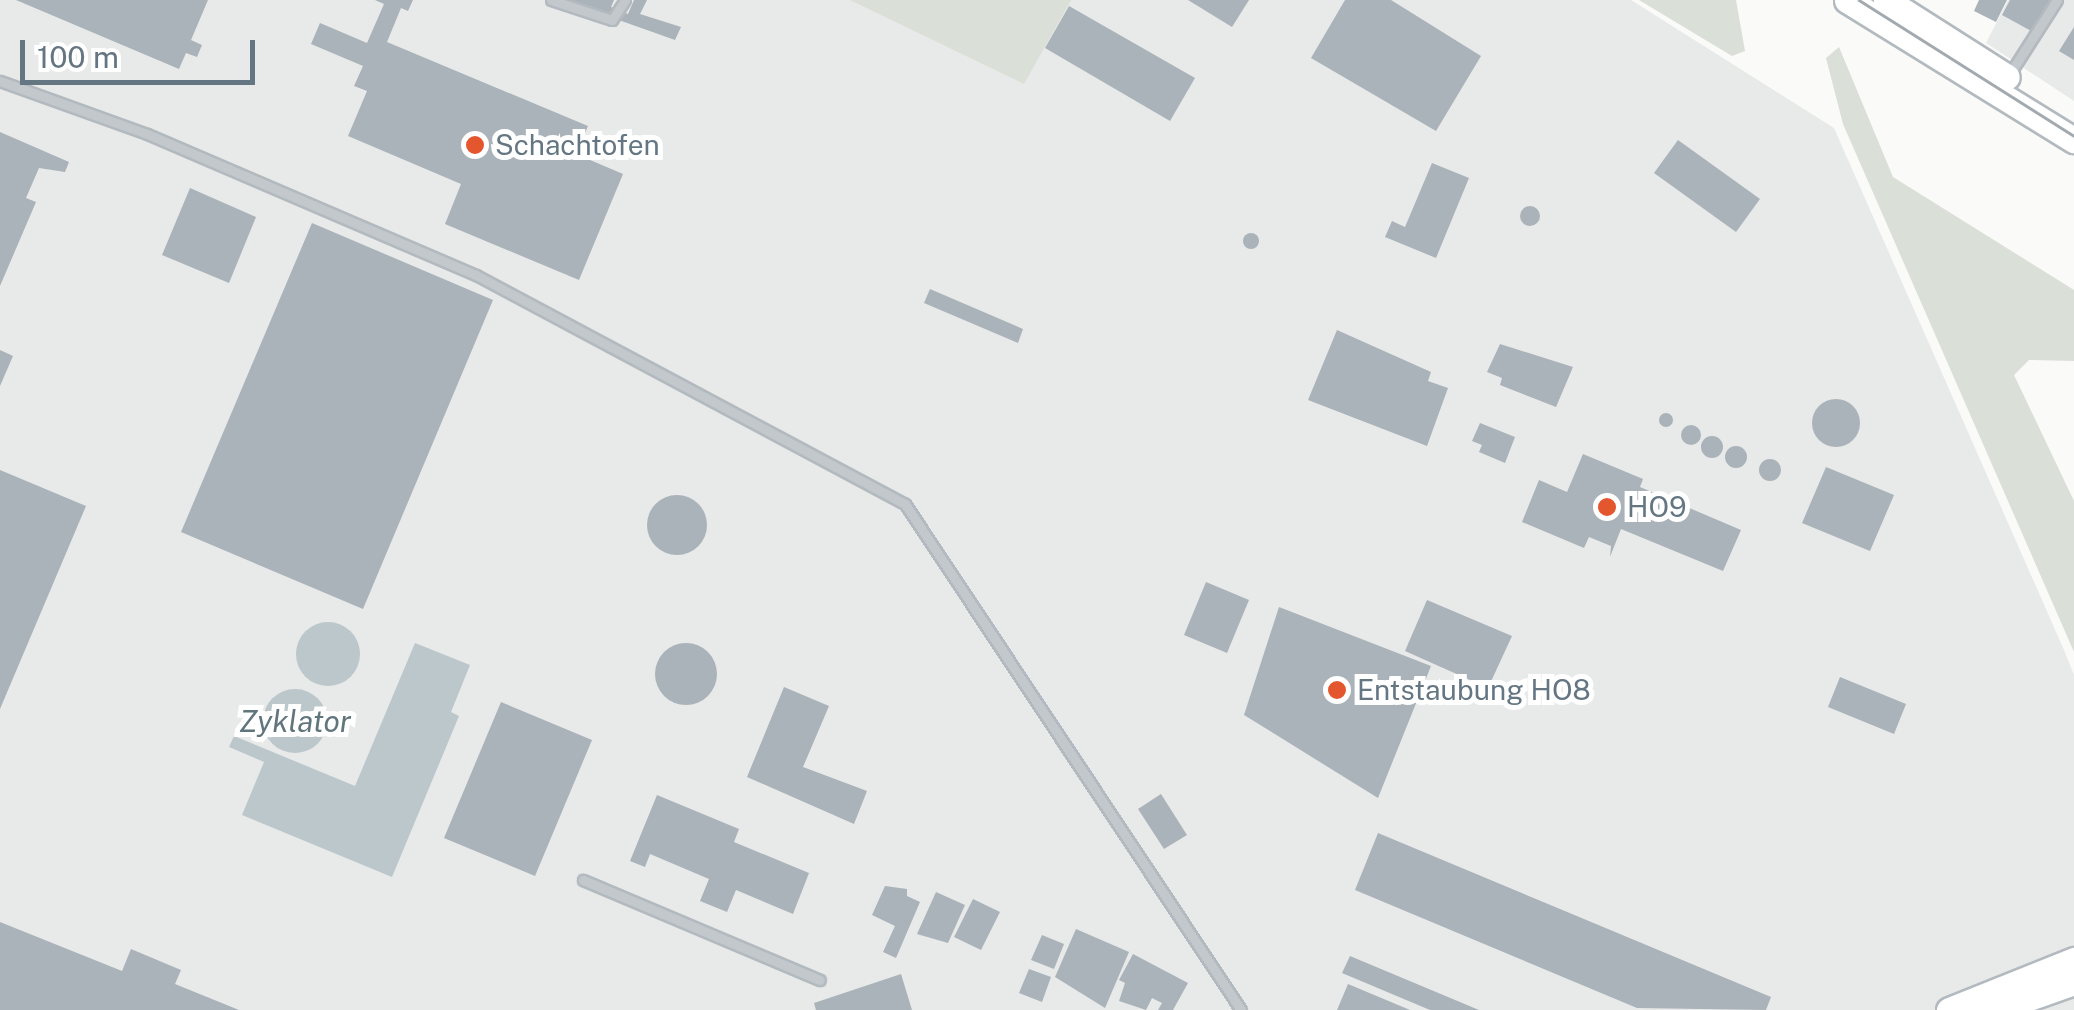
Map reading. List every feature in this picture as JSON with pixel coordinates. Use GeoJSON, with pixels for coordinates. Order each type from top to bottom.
{"type":"FeatureCollection","features":[{"type":"Feature","properties":{"kind":"main road"},"geometry":{"type":"LineString","coordinates":[[1847,0],[2074,140]]}},
{"type":"Feature","properties":{"kind":"main road"},"geometry":{"type":"LineString","coordinates":[[1886,0],[2074,120]]}},
{"type":"Feature","properties":{"kind":"main road"},"geometry":{"type":"LineString","coordinates":[[1948,1010],[2074,960]]}},
{"type":"Feature","properties":{"kind":"main road"},"geometry":{"type":"LineString","coordinates":[[1995,1010],[2074,982]]}},
{"type":"Feature","properties":{"kind":"lane"},"geometry":{"type":"LineString","coordinates":[[551,0],[612,20],[625,0]]}},
{"type":"Feature","properties":{"kind":"lane"},"geometry":{"type":"LineString","coordinates":[[2008,77],[2056,0]]}},
{"type":"Feature","properties":{"kind":"lane"},"geometry":{"type":"LineString","coordinates":[[0,81],[148,134],[476,275],[905,504],[1241,1010]]}},
{"type":"Feature","properties":{"kind":"lane"},"geometry":{"type":"LineString","coordinates":[[583,880],[820,980]]}},
{"type":"Feature","properties":{"kind":"shaded area"},"geometry":{"type":"Polygon","coordinates":[[[0,0],[1631,0],[1834,128],[2064,650],[2074,675],[2074,1010],[0,1010],[0,0]]]}},
{"type":"Feature","properties":{"kind":"shaded area"},"geometry":{"type":"Polygon","coordinates":[[[850,0],[1071,0],[1024,84],[850,0]]]}},
{"type":"Feature","properties":{"kind":"shaded area"},"geometry":{"type":"Polygon","coordinates":[[[1639,0],[1736,0],[1745,51],[1732,56],[1639,0]]]}},
{"type":"Feature","properties":{"kind":"shaded area"},"geometry":{"type":"Polygon","coordinates":[[[2008,0],[2074,0],[2074,101],[1986,43],[2008,0]]]}},
{"type":"Feature","properties":{"kind":"shaded area"},"geometry":{"type":"Polygon","coordinates":[[[1839,47],[1893,177],[2074,290],[2074,361],[2029,360],[2014,375],[2074,501],[2074,652],[1843,124],[1826,58],[1839,47]]]}},
{"type":"Feature","properties":{"kind":"water","name":"Zyklator"},"geometry":{"type":"Polygon","coordinates":[[[328,622],[351,631],[360,654],[351,677],[328,686],[305,677],[296,654],[305,631],[328,622]]]}},
{"type":"Feature","properties":{"kind":"water"},"geometry":{"type":"Polygon","coordinates":[[[415,643],[470,665],[451,712],[459,716],[392,877],[242,815],[264,762],[229,747],[234,736],[355,786],[415,643]]]}},
{"type":"Feature","properties":{"kind":"water","name":"Zyklator"},"geometry":{"type":"Polygon","coordinates":[[[295,689],[318,698],[327,721],[318,744],[295,753],[272,744],[263,721],[272,698],[295,689]]]}},
{"type":"Feature","properties":{"kind":"building"},"geometry":{"type":"Polygon","coordinates":[[[16,0],[208,0],[191,40],[202,45],[197,57],[186,53],[179,69],[16,0]]]}},
{"type":"Feature","properties":{"kind":"building","name":"Schachtofen"},"geometry":{"type":"Polygon","coordinates":[[[375,0],[413,0],[408,11],[401,8],[387,42],[588,126],[576,154],[623,174],[579,280],[445,224],[461,184],[348,136],[367,91],[354,86],[363,66],[311,44],[320,23],[367,43],[384,4],[375,0]]]}},
{"type":"Feature","properties":{"kind":"building"},"geometry":{"type":"Polygon","coordinates":[[[563,0],[614,0],[611,7],[628,14],[634,0],[647,0],[640,14],[681,27],[675,40],[599,13],[595,22],[584,17],[588,10],[563,0]]]}},
{"type":"Feature","properties":{"kind":"building"},"geometry":{"type":"Polygon","coordinates":[[[1188,0],[1249,0],[1232,27],[1188,0]]]}},
{"type":"Feature","properties":{"kind":"building"},"geometry":{"type":"Polygon","coordinates":[[[1345,0],[1391,0],[1481,56],[1436,131],[1311,58],[1345,0]]]}},
{"type":"Feature","properties":{"kind":"building"},"geometry":{"type":"Polygon","coordinates":[[[1979,0],[2007,0],[1996,22],[1974,11],[1979,0]]]}},
{"type":"Feature","properties":{"kind":"building"},"geometry":{"type":"Polygon","coordinates":[[[2010,0],[2050,0],[2033,32],[2002,15],[2010,0]]]}},
{"type":"Feature","properties":{"kind":"building"},"geometry":{"type":"Polygon","coordinates":[[[1069,6],[1195,78],[1170,121],[1045,48],[1069,6]]]}},
{"type":"Feature","properties":{"kind":"building"},"geometry":{"type":"Polygon","coordinates":[[[2074,27],[2074,60],[2059,51],[2074,27]]]}},
{"type":"Feature","properties":{"kind":"building"},"geometry":{"type":"Polygon","coordinates":[[[0,132],[69,162],[65,172],[39,168],[26,198],[36,202],[0,286],[0,132]]]}},
{"type":"Feature","properties":{"kind":"building"},"geometry":{"type":"Polygon","coordinates":[[[1678,140],[1760,199],[1736,232],[1654,173],[1678,140]]]}},
{"type":"Feature","properties":{"kind":"building"},"geometry":{"type":"Polygon","coordinates":[[[1432,163],[1469,178],[1436,258],[1385,237],[1392,221],[1405,227],[1432,163]]]}},
{"type":"Feature","properties":{"kind":"building"},"geometry":{"type":"Polygon","coordinates":[[[190,188],[256,217],[229,283],[162,255],[190,188]]]}},
{"type":"Feature","properties":{"kind":"building"},"geometry":{"type":"Polygon","coordinates":[[[1526,206],[1534,206],[1540,216],[1534,226],[1526,226],[1520,220],[1520,212],[1526,206]]]}},
{"type":"Feature","properties":{"kind":"building"},"geometry":{"type":"Polygon","coordinates":[[[312,223],[493,300],[363,609],[181,532],[312,223]]]}},
{"type":"Feature","properties":{"kind":"building"},"geometry":{"type":"Polygon","coordinates":[[[1251,233],[1259,241],[1251,249],[1243,241],[1251,233]]]}},
{"type":"Feature","properties":{"kind":"building"},"geometry":{"type":"Polygon","coordinates":[[[930,289],[1023,329],[1018,343],[924,303],[930,289]]]}},
{"type":"Feature","properties":{"kind":"building"},"geometry":{"type":"Polygon","coordinates":[[[1337,330],[1431,372],[1428,381],[1448,388],[1427,446],[1308,400],[1337,330]]]}},
{"type":"Feature","properties":{"kind":"building"},"geometry":{"type":"Polygon","coordinates":[[[1500,344],[1573,367],[1556,407],[1500,385],[1502,378],[1487,372],[1500,344]]]}},
{"type":"Feature","properties":{"kind":"building"},"geometry":{"type":"Polygon","coordinates":[[[0,350],[13,356],[0,386],[0,350]]]}},
{"type":"Feature","properties":{"kind":"building"},"geometry":{"type":"Polygon","coordinates":[[[1836,399],[1853,406],[1860,423],[1853,440],[1836,447],[1819,440],[1812,423],[1819,406],[1836,399]]]}},
{"type":"Feature","properties":{"kind":"building"},"geometry":{"type":"Polygon","coordinates":[[[1666,413],[1673,420],[1666,427],[1659,420],[1666,413]]]}},
{"type":"Feature","properties":{"kind":"building"},"geometry":{"type":"Polygon","coordinates":[[[1480,423],[1515,437],[1505,463],[1479,452],[1482,445],[1472,441],[1480,423]]]}},
{"type":"Feature","properties":{"kind":"building"},"geometry":{"type":"Polygon","coordinates":[[[1691,425],[1701,435],[1691,445],[1681,435],[1691,425]]]}},
{"type":"Feature","properties":{"kind":"building"},"geometry":{"type":"Polygon","coordinates":[[[1712,436],[1720,439],[1720,455],[1712,458],[1704,455],[1701,447],[1704,439],[1712,436]]]}},
{"type":"Feature","properties":{"kind":"building"},"geometry":{"type":"Polygon","coordinates":[[[1736,446],[1744,449],[1744,465],[1736,468],[1728,465],[1725,457],[1728,449],[1736,446]]]}},
{"type":"Feature","properties":{"kind":"building","name":"HO9"},"geometry":{"type":"Polygon","coordinates":[[[1583,454],[1643,479],[1640,487],[1741,530],[1723,571],[1621,529],[1610,557],[1611,546],[1589,537],[1584,548],[1522,522],[1539,480],[1567,492],[1583,454]]]}},
{"type":"Feature","properties":{"kind":"building"},"geometry":{"type":"Polygon","coordinates":[[[1770,459],[1778,462],[1778,478],[1770,481],[1762,478],[1759,470],[1762,462],[1770,459]]]}},
{"type":"Feature","properties":{"kind":"building"},"geometry":{"type":"Polygon","coordinates":[[[1826,467],[1894,495],[1870,551],[1802,523],[1826,467]]]}},
{"type":"Feature","properties":{"kind":"building"},"geometry":{"type":"Polygon","coordinates":[[[0,470],[86,506],[0,709],[0,470]]]}},
{"type":"Feature","properties":{"kind":"building"},"geometry":{"type":"Polygon","coordinates":[[[677,495],[698,504],[707,525],[698,546],[677,555],[656,546],[647,525],[656,504],[677,495]]]}},
{"type":"Feature","properties":{"kind":"building"},"geometry":{"type":"Polygon","coordinates":[[[1206,582],[1249,600],[1227,653],[1184,635],[1206,582]]]}},
{"type":"Feature","properties":{"kind":"building"},"geometry":{"type":"Polygon","coordinates":[[[1427,600],[1512,636],[1488,688],[1405,651],[1427,600]]]}},
{"type":"Feature","properties":{"kind":"building","name":"Entstaubung HO8"},"geometry":{"type":"Polygon","coordinates":[[[1279,607],[1431,666],[1378,798],[1244,715],[1279,607]]]}},
{"type":"Feature","properties":{"kind":"building"},"geometry":{"type":"Polygon","coordinates":[[[686,643],[708,652],[717,674],[708,696],[686,705],[664,696],[655,674],[664,652],[686,643]]]}},
{"type":"Feature","properties":{"kind":"building"},"geometry":{"type":"Polygon","coordinates":[[[1840,677],[1906,704],[1894,734],[1828,707],[1840,677]]]}},
{"type":"Feature","properties":{"kind":"building"},"geometry":{"type":"Polygon","coordinates":[[[784,687],[829,706],[803,767],[867,791],[854,824],[747,777],[784,687]]]}},
{"type":"Feature","properties":{"kind":"building"},"geometry":{"type":"Polygon","coordinates":[[[501,702],[592,740],[535,876],[444,838],[501,702]]]}},
{"type":"Feature","properties":{"kind":"building"},"geometry":{"type":"Polygon","coordinates":[[[1161,794],[1187,835],[1164,849],[1138,809],[1161,794]]]}},
{"type":"Feature","properties":{"kind":"building"},"geometry":{"type":"Polygon","coordinates":[[[657,795],[739,829],[734,842],[809,873],[793,914],[736,890],[727,912],[700,901],[709,879],[650,854],[645,867],[630,861],[657,795]]]}},
{"type":"Feature","properties":{"kind":"building"},"geometry":{"type":"Polygon","coordinates":[[[1378,833],[1771,997],[1766,1010],[1637,1008],[1355,890],[1378,833]]]}},
{"type":"Feature","properties":{"kind":"building"},"geometry":{"type":"Polygon","coordinates":[[[885,886],[907,889],[907,896],[920,902],[896,958],[883,952],[895,926],[872,915],[885,886]]]}},
{"type":"Feature","properties":{"kind":"building"},"geometry":{"type":"Polygon","coordinates":[[[936,892],[965,905],[948,943],[917,934],[936,892]]]}},
{"type":"Feature","properties":{"kind":"building"},"geometry":{"type":"Polygon","coordinates":[[[973,899],[1000,912],[981,950],[954,937],[973,899]]]}},
{"type":"Feature","properties":{"kind":"building"},"geometry":{"type":"Polygon","coordinates":[[[0,922],[122,971],[131,949],[181,970],[175,984],[239,1010],[0,1010],[0,922]]]}},
{"type":"Feature","properties":{"kind":"building"},"geometry":{"type":"Polygon","coordinates":[[[1076,929],[1129,952],[1105,1008],[1055,977],[1076,929]]]}},
{"type":"Feature","properties":{"kind":"building"},"geometry":{"type":"Polygon","coordinates":[[[1042,935],[1064,944],[1054,969],[1031,960],[1042,935]]]}},
{"type":"Feature","properties":{"kind":"building"},"geometry":{"type":"Polygon","coordinates":[[[1133,954],[1188,983],[1173,1010],[1158,1010],[1162,1003],[1152,998],[1146,1010],[1119,1001],[1125,983],[1119,980],[1133,954]]]}},
{"type":"Feature","properties":{"kind":"building"},"geometry":{"type":"Polygon","coordinates":[[[1350,956],[1479,1010],[1430,1010],[1342,973],[1350,956]]]}},
{"type":"Feature","properties":{"kind":"building"},"geometry":{"type":"Polygon","coordinates":[[[1029,969],[1051,977],[1042,1002],[1019,993],[1029,969]]]}},
{"type":"Feature","properties":{"kind":"building"},"geometry":{"type":"Polygon","coordinates":[[[901,974],[912,1010],[816,1010],[814,1003],[901,974]]]}},
{"type":"Feature","properties":{"kind":"building"},"geometry":{"type":"Polygon","coordinates":[[[1348,984],[1410,1010],[1337,1010],[1348,984]]]}},
{"type":"Feature","properties":{"kind":"tram line"},"geometry":{"type":"LineString","coordinates":[[1859,0],[2074,136]]}},
{"type":"Feature","properties":{"kind":"place","name":"Schachtofen"},"geometry":{"type":"Point","coordinates":[475,145]}},
{"type":"Feature","properties":{"kind":"place","name":"HO9"},"geometry":{"type":"Point","coordinates":[1607,507]}},
{"type":"Feature","properties":{"kind":"place","name":"Entstaubung HO8"},"geometry":{"type":"Point","coordinates":[1337,690]}}]}
